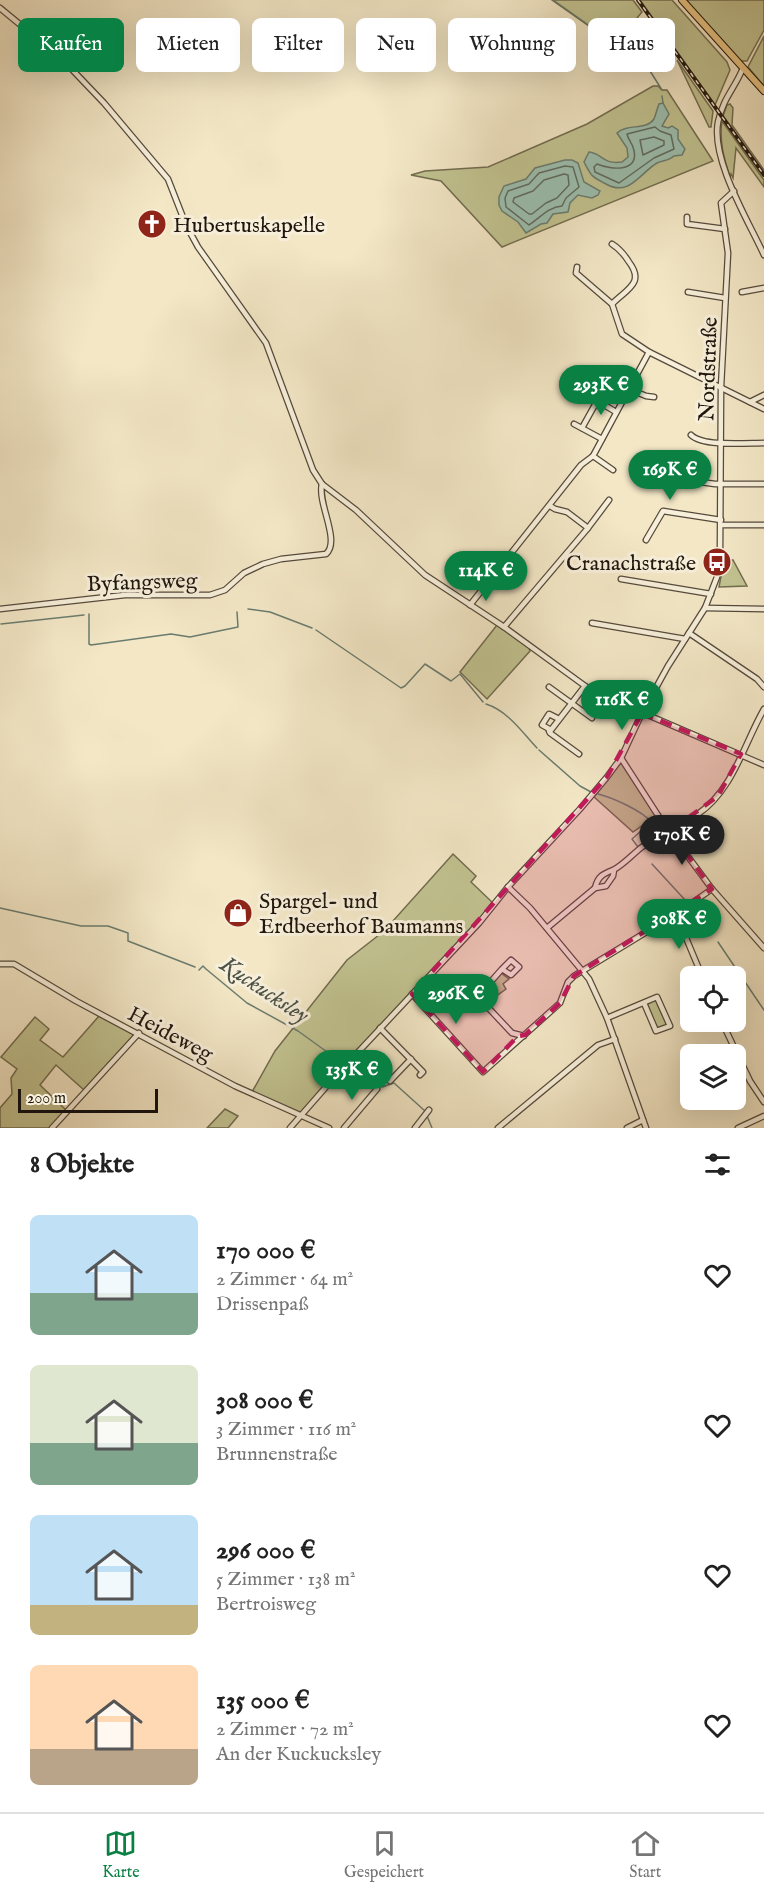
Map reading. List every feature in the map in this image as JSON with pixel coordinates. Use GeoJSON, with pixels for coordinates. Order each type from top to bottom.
{"type":"FeatureCollection","features":[{"type":"Feature","properties":{"kind":"main road"},"geometry":{"type":"LineString","coordinates":[[682,0],[764,91]]}},
{"type":"Feature","properties":{"kind":"street"},"geometry":{"type":"LineString","coordinates":[[0,8],[62,59],[104,103],[168,179],[186,225],[198,247],[266,343],[313,470],[322,484],[356,510],[425,575],[504,627],[591,691],[764,765]]}},
{"type":"Feature","properties":{"kind":"street"},"geometry":{"type":"LineString","coordinates":[[743,68],[725,100],[717,135],[722,163],[764,255]]}},
{"type":"Feature","properties":{"kind":"street","name":"Nordstraße"},"geometry":{"type":"LineString","coordinates":[[290,1128],[479,923],[507,887],[580,809],[621,758],[642,713],[705,608],[720,562],[721,387],[728,253],[721,203],[734,191]]}},
{"type":"Feature","properties":{"kind":"street"},"geometry":{"type":"LineString","coordinates":[[687,217],[687,224],[724,229]]}},
{"type":"Feature","properties":{"kind":"street"},"geometry":{"type":"LineString","coordinates":[[612,244],[621,250],[636,271],[637,277],[635,282],[612,304]]}},
{"type":"Feature","properties":{"kind":"street"},"geometry":{"type":"LineString","coordinates":[[577,267],[576,273],[612,304],[622,334],[649,352],[764,408]]}},
{"type":"Feature","properties":{"kind":"street"},"geometry":{"type":"LineString","coordinates":[[742,292],[764,288]]}},
{"type":"Feature","properties":{"kind":"street"},"geometry":{"type":"LineString","coordinates":[[688,292],[725,298]]}},
{"type":"Feature","properties":{"kind":"street"},"geometry":{"type":"LineString","coordinates":[[470,605],[581,465],[592,456],[649,352]]}},
{"type":"Feature","properties":{"kind":"street"},"geometry":{"type":"LineString","coordinates":[[629,389],[654,397]]}},
{"type":"Feature","properties":{"kind":"street"},"geometry":{"type":"LineString","coordinates":[[750,402],[764,395]]}},
{"type":"Feature","properties":{"kind":"street"},"geometry":{"type":"LineString","coordinates":[[591,397],[616,412]]}},
{"type":"Feature","properties":{"kind":"street"},"geometry":{"type":"LineString","coordinates":[[582,428],[597,401]]}},
{"type":"Feature","properties":{"kind":"street"},"geometry":{"type":"LineString","coordinates":[[574,424],[602,439]]}},
{"type":"Feature","properties":{"kind":"street"},"geometry":{"type":"LineString","coordinates":[[692,435],[695,439],[722,443],[764,443]]}},
{"type":"Feature","properties":{"kind":"street"},"geometry":{"type":"LineString","coordinates":[[592,456],[613,470]]}},
{"type":"Feature","properties":{"kind":"street"},"geometry":{"type":"LineString","coordinates":[[672,478],[722,485],[764,484]]}},
{"type":"Feature","properties":{"kind":"street","name":"Byfangsweg"},"geometry":{"type":"LineString","coordinates":[[0,609],[125,595],[205,596],[220,592],[244,573],[263,564],[281,559],[326,554],[332,541],[322,499],[322,484]]}},
{"type":"Feature","properties":{"kind":"street"},"geometry":{"type":"LineString","coordinates":[[322,499],[331,492]]}},
{"type":"Feature","properties":{"kind":"street"},"geometry":{"type":"LineString","coordinates":[[504,627],[609,500]]}},
{"type":"Feature","properties":{"kind":"street"},"geometry":{"type":"LineString","coordinates":[[550,506],[567,512],[588,528]]}},
{"type":"Feature","properties":{"kind":"street"},"geometry":{"type":"LineString","coordinates":[[646,540],[663,511],[721,522],[764,525]]}},
{"type":"Feature","properties":{"kind":"street"},"geometry":{"type":"LineString","coordinates":[[621,579],[711,594]]}},
{"type":"Feature","properties":{"kind":"street"},"geometry":{"type":"LineString","coordinates":[[705,608],[764,609]]}},
{"type":"Feature","properties":{"kind":"street"},"geometry":{"type":"LineString","coordinates":[[592,623],[685,639]]}},
{"type":"Feature","properties":{"kind":"street"},"geometry":{"type":"LineString","coordinates":[[689,633],[757,679],[764,687]]}},
{"type":"Feature","properties":{"kind":"street"},"geometry":{"type":"LineString","coordinates":[[549,731],[585,686]]}},
{"type":"Feature","properties":{"kind":"street"},"geometry":{"type":"LineString","coordinates":[[549,687],[592,718]]}},
{"type":"Feature","properties":{"kind":"street"},"geometry":{"type":"LineString","coordinates":[[595,888],[597,880],[606,871],[614,870],[640,849],[700,813],[718,796],[764,709]]}},
{"type":"Feature","properties":{"kind":"street"},"geometry":{"type":"LineString","coordinates":[[559,719],[549,714],[542,724],[550,733],[579,754]]}},
{"type":"Feature","properties":{"kind":"street"},"geometry":{"type":"LineString","coordinates":[[621,758],[712,889],[764,948]]}},
{"type":"Feature","properties":{"kind":"street"},"geometry":{"type":"LineString","coordinates":[[547,928],[595,888],[606,886],[614,870]]}},
{"type":"Feature","properties":{"kind":"street"},"geometry":{"type":"LineString","coordinates":[[507,887],[520,897],[589,979],[607,1018],[646,1128]]}},
{"type":"Feature","properties":{"kind":"street"},"geometry":{"type":"LineString","coordinates":[[412,994],[483,1072],[560,1003],[568,982],[582,970],[676,914],[712,889]]}},
{"type":"Feature","properties":{"kind":"street"},"geometry":{"type":"LineString","coordinates":[[676,914],[698,966]]}},
{"type":"Feature","properties":{"kind":"street","name":"Heideweg"},"geometry":{"type":"LineString","coordinates":[[0,964],[14,964],[76,1001],[235,1086],[329,1128]]}},
{"type":"Feature","properties":{"kind":"street"},"geometry":{"type":"LineString","coordinates":[[502,969],[479,995],[480,999],[512,1033],[514,1040],[512,1047]]}},
{"type":"Feature","properties":{"kind":"street"},"geometry":{"type":"LineString","coordinates":[[607,1018],[657,997],[670,1026],[656,1032],[644,1003]]}},
{"type":"Feature","properties":{"kind":"street"},"geometry":{"type":"LineString","coordinates":[[380,1028],[423,1072],[420,1075]]}},
{"type":"Feature","properties":{"kind":"street"},"geometry":{"type":"LineString","coordinates":[[727,1032],[750,1081],[764,1102]]}},
{"type":"Feature","properties":{"kind":"street"},"geometry":{"type":"LineString","coordinates":[[52,1128],[139,1033]]}},
{"type":"Feature","properties":{"kind":"street"},"geometry":{"type":"LineString","coordinates":[[512,1033],[525,1035]]}},
{"type":"Feature","properties":{"kind":"street"},"geometry":{"type":"LineString","coordinates":[[498,1128],[598,1045],[615,1039]]}},
{"type":"Feature","properties":{"kind":"street"},"geometry":{"type":"LineString","coordinates":[[390,1081],[411,1059]]}},
{"type":"Feature","properties":{"kind":"street"},"geometry":{"type":"LineString","coordinates":[[344,1128],[377,1089]]}},
{"type":"Feature","properties":{"kind":"street"},"geometry":{"type":"LineString","coordinates":[[415,1128],[429,1110]]}},
{"type":"Feature","properties":{"kind":"street"},"geometry":{"type":"LineString","coordinates":[[738,1128],[764,1116]]}},
{"type":"Feature","properties":{"kind":"street"},"geometry":{"type":"LineString","coordinates":[[627,1128],[643,1120]]}},
{"type":"Feature","properties":{"kind":"highlighted area"},"geometry":{"type":"Polygon","coordinates":[[[642,713],[741,754],[718,796],[670,831],[712,889],[574,976],[560,1003],[525,1035],[518,1036],[483,1072],[412,994],[607,777],[642,713]]]}},
{"type":"Feature","properties":{"kind":"green space"},"geometry":{"type":"Polygon","coordinates":[[[552,0],[633,0],[642,12],[637,18],[588,18],[588,25],[552,0]]]}},
{"type":"Feature","properties":{"kind":"green space"},"geometry":{"type":"Polygon","coordinates":[[[640,0],[672,0],[727,62],[730,70],[715,105],[675,49],[675,18],[653,18],[640,0]]]}},
{"type":"Feature","properties":{"kind":"green space"},"geometry":{"type":"Polygon","coordinates":[[[686,0],[764,0],[764,30],[747,61],[741,61],[686,0]]]}},
{"type":"Feature","properties":{"kind":"green space"},"geometry":{"type":"Polygon","coordinates":[[[764,36],[764,86],[748,67],[764,36]]]}},
{"type":"Feature","properties":{"kind":"green space"},"geometry":{"type":"Polygon","coordinates":[[[677,60],[713,111],[711,127],[709,127],[677,60]]]}},
{"type":"Feature","properties":{"kind":"green space"},"geometry":{"type":"Polygon","coordinates":[[[653,86],[667,90],[713,161],[502,247],[441,181],[411,175],[425,171],[488,167],[587,124],[653,86]]]}},
{"type":"Feature","properties":{"kind":"green space"},"geometry":{"type":"Polygon","coordinates":[[[730,104],[733,108],[732,125],[764,173],[723,116],[727,105],[730,104]]]}},
{"type":"Feature","properties":{"kind":"green space"},"geometry":{"type":"Polygon","coordinates":[[[722,121],[764,180],[764,187],[736,148],[733,178],[731,174],[730,177],[721,136],[722,121]]]}},
{"type":"Feature","properties":{"kind":"green space"},"geometry":{"type":"Polygon","coordinates":[[[666,454],[683,457],[680,473],[672,472],[672,468],[660,466],[666,454]]]}},
{"type":"Feature","properties":{"kind":"green space"},"geometry":{"type":"Polygon","coordinates":[[[724,560],[733,560],[747,586],[719,587],[724,560]]]}},
{"type":"Feature","properties":{"kind":"green space"},"geometry":{"type":"Polygon","coordinates":[[[497,625],[530,651],[487,699],[460,672],[497,625]]]}},
{"type":"Feature","properties":{"kind":"green space"},"geometry":{"type":"Polygon","coordinates":[[[622,761],[656,816],[633,832],[594,797],[622,761]]]}},
{"type":"Feature","properties":{"kind":"green space"},"geometry":{"type":"Polygon","coordinates":[[[453,854],[476,876],[471,882],[492,902],[479,923],[300,1114],[252,1092],[275,1051],[347,960],[384,931],[453,854]]]}},
{"type":"Feature","properties":{"kind":"green space"},"geometry":{"type":"Polygon","coordinates":[[[501,973],[509,979],[503,984],[506,989],[488,1002],[484,998],[485,991],[501,973]]]}},
{"type":"Feature","properties":{"kind":"green space"},"geometry":{"type":"Polygon","coordinates":[[[656,999],[668,1025],[657,1029],[647,1004],[656,999]]]}},
{"type":"Feature","properties":{"kind":"green space"},"geometry":{"type":"Polygon","coordinates":[[[99,1016],[133,1036],[84,1090],[56,1065],[40,1085],[66,1110],[49,1128],[0,1128],[0,1108],[12,1094],[11,1078],[17,1069],[1,1057],[35,1017],[49,1029],[40,1040],[63,1057],[99,1016]]]}},
{"type":"Feature","properties":{"kind":"green space"},"geometry":{"type":"Polygon","coordinates":[[[225,1109],[238,1116],[228,1128],[207,1128],[225,1109]]]}},
{"type":"Feature","properties":{"kind":"water"},"geometry":{"type":"Polygon","coordinates":[[[663,103],[669,114],[662,126],[668,128],[672,126],[678,130],[678,139],[685,149],[682,155],[657,163],[633,182],[621,188],[606,184],[592,176],[584,162],[589,152],[610,162],[622,162],[628,157],[627,148],[617,133],[626,128],[651,123],[659,104],[663,103]]]}},
{"type":"Feature","properties":{"kind":"water"},"geometry":{"type":"Polygon","coordinates":[[[565,160],[578,163],[584,182],[600,191],[598,195],[592,198],[578,195],[570,203],[568,212],[553,214],[547,223],[526,233],[518,222],[502,211],[499,205],[499,197],[504,186],[526,179],[535,168],[565,160]]]}},
{"type":"Feature","properties":{"kind":"waterway"},"geometry":{"type":"LineString","coordinates":[[553,0],[597,31],[628,36],[662,90]]}},
{"type":"Feature","properties":{"kind":"waterway"},"geometry":{"type":"LineString","coordinates":[[662,96],[663,103]]}},
{"type":"Feature","properties":{"kind":"waterway"},"geometry":{"type":"LineString","coordinates":[[248,609],[270,612],[312,628]]}},
{"type":"Feature","properties":{"kind":"waterway"},"geometry":{"type":"LineString","coordinates":[[89,614],[89,644],[91,645],[171,634],[190,637],[238,627],[237,612]]}},
{"type":"Feature","properties":{"kind":"waterway"},"geometry":{"type":"LineString","coordinates":[[1,624],[84,615]]}},
{"type":"Feature","properties":{"kind":"waterway"},"geometry":{"type":"LineString","coordinates":[[316,630],[401,688],[425,664],[451,681],[460,674],[483,702]]}},
{"type":"Feature","properties":{"kind":"waterway"},"geometry":{"type":"LineString","coordinates":[[486,704],[508,717],[537,748]]}},
{"type":"Feature","properties":{"kind":"waterway"},"geometry":{"type":"LineString","coordinates":[[539,750],[580,786],[591,792]]}},
{"type":"Feature","properties":{"kind":"waterway"},"geometry":{"type":"LineString","coordinates":[[598,794],[634,809],[651,822],[632,839],[638,847]]}},
{"type":"Feature","properties":{"kind":"waterway"},"geometry":{"type":"LineString","coordinates":[[652,864],[686,901]]}},
{"type":"Feature","properties":{"kind":"waterway","name":"Kuckucksley"},"geometry":{"type":"LineString","coordinates":[[0,908],[81,926],[108,926],[128,933],[128,941],[195,967]]}},
{"type":"Feature","properties":{"kind":"waterway"},"geometry":{"type":"LineString","coordinates":[[718,942],[764,1010]]}},
{"type":"Feature","properties":{"kind":"waterway","name":"Kuckucksley"},"geometry":{"type":"LineString","coordinates":[[199,970],[203,966],[247,1003],[298,1031],[341,1062]]}},
{"type":"Feature","properties":{"kind":"waterway","name":"Kuckucksley"},"geometry":{"type":"LineString","coordinates":[[349,1068],[382,1087],[394,1083],[425,1111]]}},
{"type":"Feature","properties":{"kind":"waterway","name":"Kuckucksley"},"geometry":{"type":"LineString","coordinates":[[427,1116],[432,1128]]}},
{"type":"Feature","properties":{"kind":"railway"},"geometry":{"type":"LineString","coordinates":[[638,0],[764,175]]}},
{"type":"Feature","properties":{"kind":"place","name":"Hubertuskapelle"},"geometry":{"type":"Point","coordinates":[152,224]}},
{"type":"Feature","properties":{"kind":"place","name":"Cranachstraße"},"geometry":{"type":"Point","coordinates":[717,562]}},
{"type":"Feature","properties":{"kind":"place","name":"Spargel- und Erdbeerhof Baumanns"},"geometry":{"type":"Point","coordinates":[238,913]}}]}
